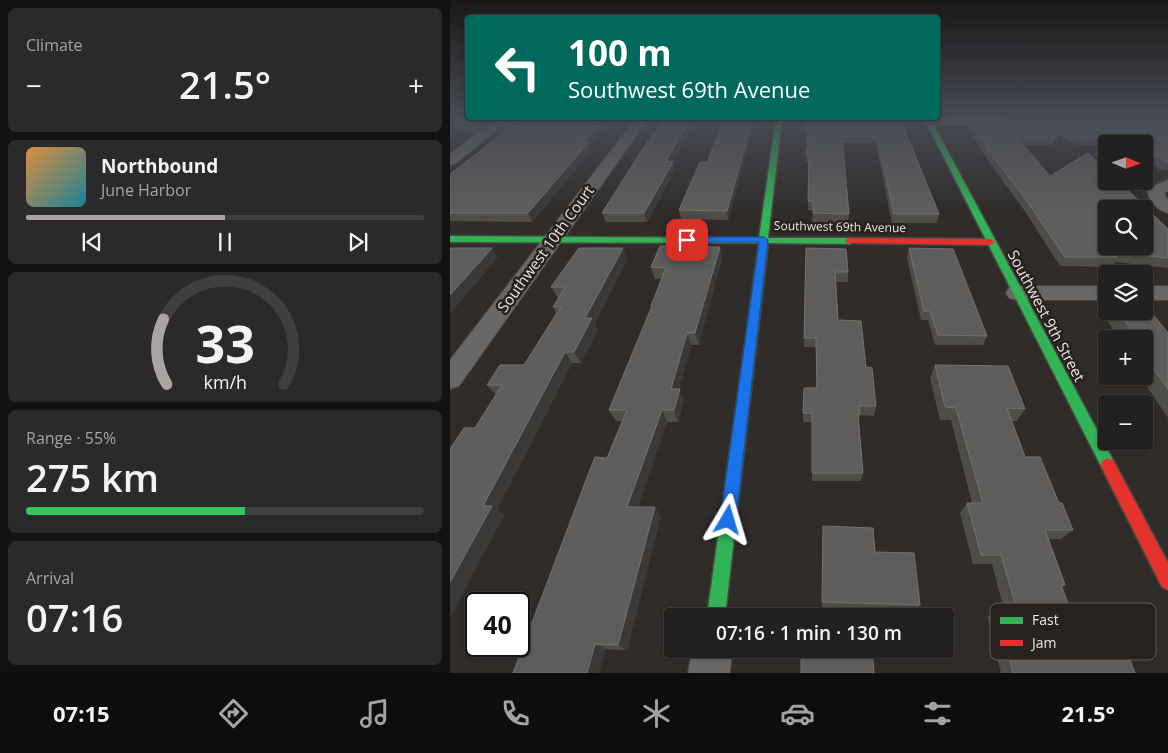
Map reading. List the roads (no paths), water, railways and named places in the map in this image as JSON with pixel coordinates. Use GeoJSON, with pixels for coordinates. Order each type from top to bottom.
{"type":"FeatureCollection","features":[{"type":"Feature","properties":{"kind":"street"},"geometry":{"type":"LineString","coordinates":[[450,160],[464,149]]}},
{"type":"Feature","properties":{"kind":"street","name":"Southwest 10th Court"},"geometry":{"type":"LineString","coordinates":[[450,379],[619,149]]}},
{"type":"Feature","properties":{"kind":"street"},"geometry":{"type":"LineString","coordinates":[[717,608],[775,149]]}},
{"type":"Feature","properties":{"kind":"street","name":"Southwest 9th Street"},"geometry":{"type":"LineString","coordinates":[[943,149],[1168,580]]}},
{"type":"Feature","properties":{"kind":"street"},"geometry":{"type":"LineString","coordinates":[[1161,188],[1157,199],[1168,208]]}},
{"type":"Feature","properties":{"kind":"street","name":"Southwest 69th Avenue"},"geometry":{"type":"LineString","coordinates":[[450,239],[991,242]]}},
{"type":"Feature","properties":{"kind":"street"},"geometry":{"type":"LineString","coordinates":[[1017,293],[1098,293]]}},
{"type":"Feature","properties":{"kind":"street"},"geometry":{"type":"LineString","coordinates":[[1153,293],[1168,293]]}},
{"type":"Feature","properties":{"kind":"street"},"geometry":{"type":"LineString","coordinates":[[709,673],[711,658]]}}]}
